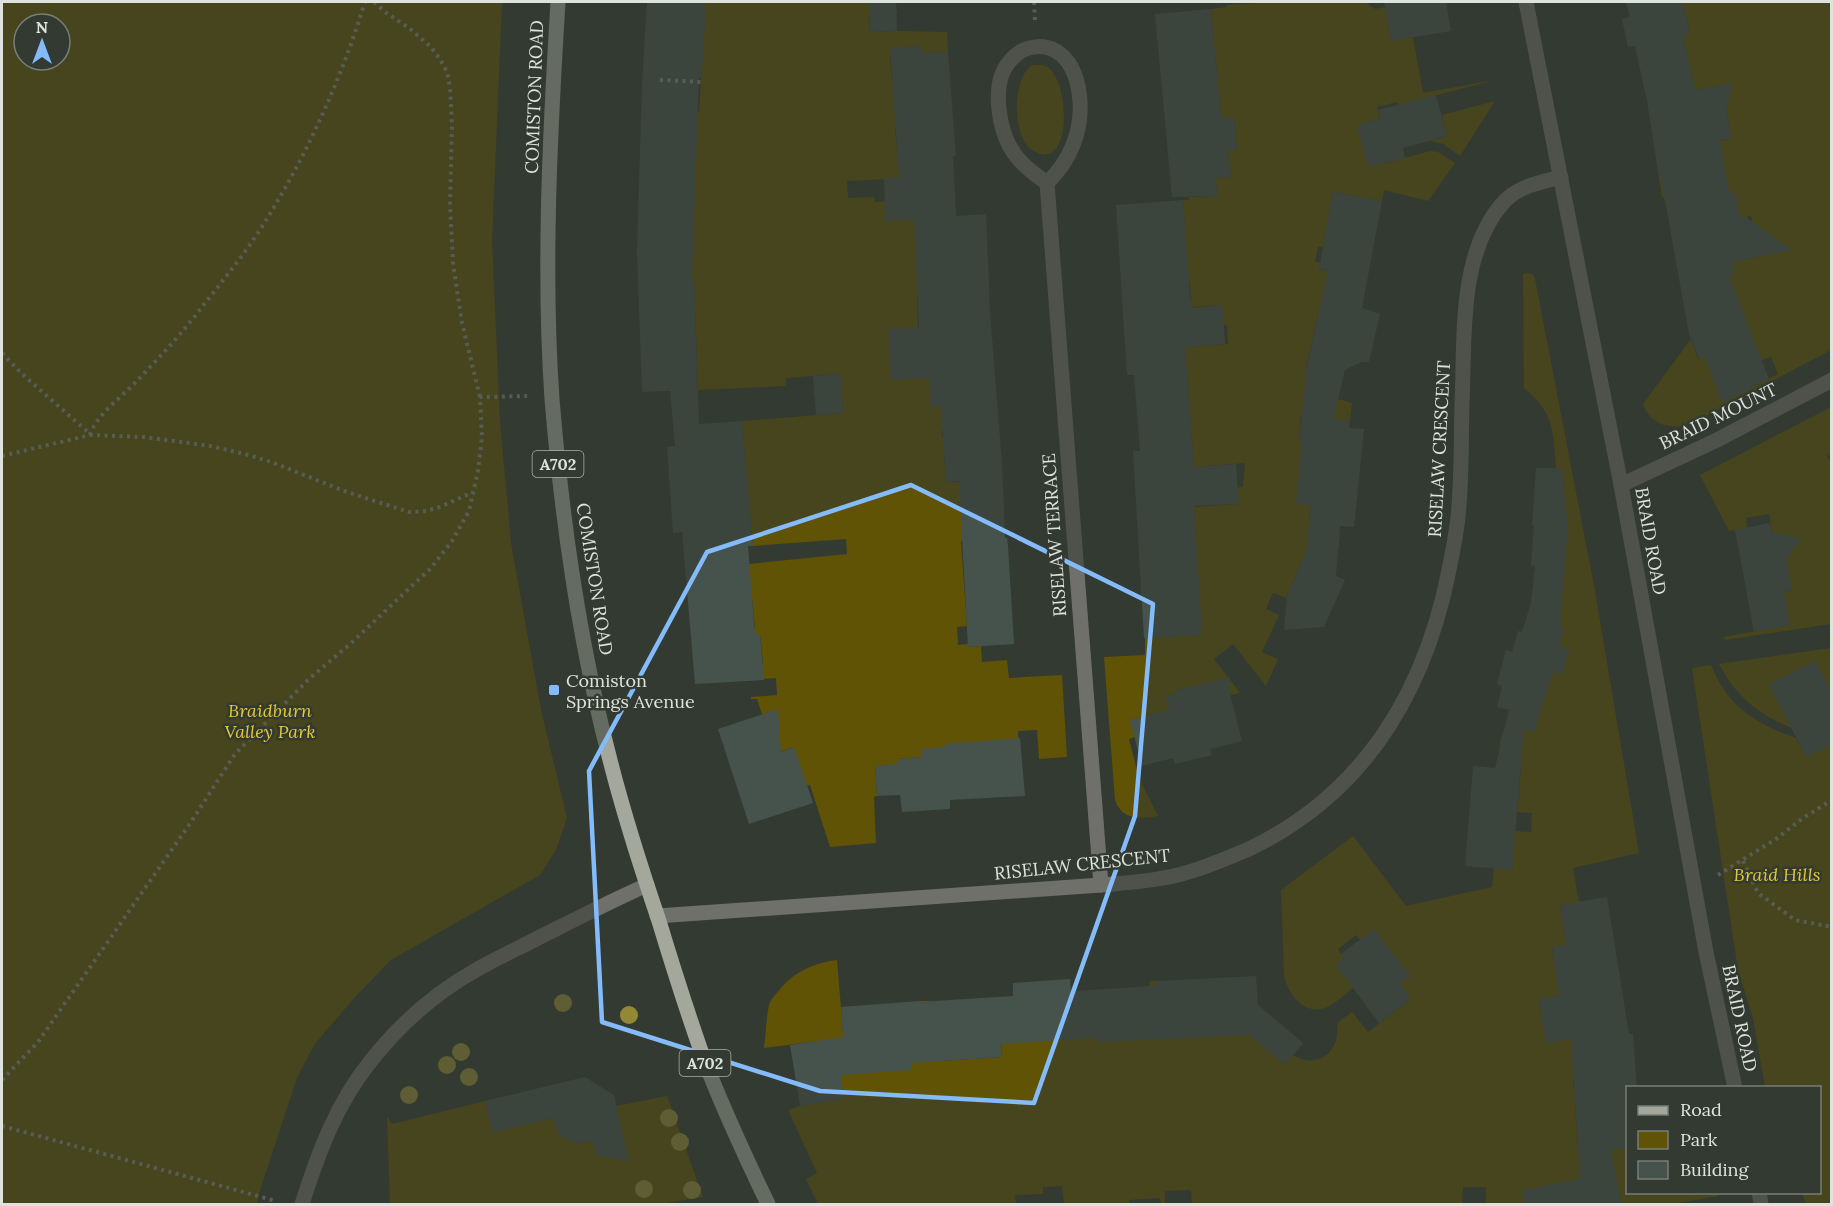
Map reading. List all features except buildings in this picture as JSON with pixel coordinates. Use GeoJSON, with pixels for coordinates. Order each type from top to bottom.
{"type":"FeatureCollection","features":[{"type":"Feature","properties":{"kind":"main road","name":"COMISTON ROAD"},"geometry":{"type":"LineString","coordinates":[[558,2],[549,209],[549,302],[552,395],[574,591],[609,758],[647,885],[705,1061],[768,1204]]}},
{"type":"Feature","properties":{"kind":"street","name":"BRAID ROAD"},"geometry":{"type":"LineString","coordinates":[[1526,2],[1621,485],[1706,952],[1735,1086]]}},
{"type":"Feature","properties":{"kind":"street"},"geometry":{"type":"LineString","coordinates":[[1036,46],[1058,52],[1068,62],[1077,84],[1080,105],[1079,123],[1073,145],[1064,164],[1047,183],[1026,167],[1011,148],[1002,126],[1000,112],[1000,84],[1005,69],[1016,55],[1036,46]]}},
{"type":"Feature","properties":{"kind":"street","name":"RISELAW CRESCENT"},"geometry":{"type":"LineString","coordinates":[[657,916],[1101,885],[1165,878],[1224,860],[1275,836],[1318,806],[1344,783],[1366,758],[1404,704],[1424,660],[1438,615],[1451,566],[1458,517],[1467,296],[1476,254],[1492,219],[1511,195],[1525,186],[1561,177]]}},
{"type":"Feature","properties":{"kind":"street","name":"RISELAW TERRACE"},"geometry":{"type":"LineString","coordinates":[[1047,183],[1101,885]]}},
{"type":"Feature","properties":{"kind":"street","name":"BRAID MOUNT"},"geometry":{"type":"LineString","coordinates":[[1621,485],[1715,441],[1832,380]]}},
{"type":"Feature","properties":{"kind":"street"},"geometry":{"type":"LineString","coordinates":[[302,1204],[316,1159],[340,1107],[368,1063],[395,1032],[433,999],[474,971],[647,885]]}},
{"type":"Feature","properties":{"kind":"path"},"geometry":{"type":"LineString","coordinates":[[90,435],[96,421],[154,364],[193,319],[262,226],[295,170],[315,130],[344,61],[365,2]]}},
{"type":"Feature","properties":{"kind":"path"},"geometry":{"type":"LineString","coordinates":[[2,1080],[38,1042],[191,822],[235,754],[310,678],[349,645],[431,568],[452,541],[468,511],[474,492],[482,437],[480,397],[462,322],[453,263],[450,205],[452,126],[450,87],[447,72],[431,47],[374,2]]}},
{"type":"Feature","properties":{"kind":"path"},"geometry":{"type":"LineString","coordinates":[[660,80],[702,82]]}},
{"type":"Feature","properties":{"kind":"path"},"geometry":{"type":"LineString","coordinates":[[2,353],[32,384],[90,435]]}},
{"type":"Feature","properties":{"kind":"path"},"geometry":{"type":"LineString","coordinates":[[480,397],[552,395]]}},
{"type":"Feature","properties":{"kind":"path"},"geometry":{"type":"LineString","coordinates":[[2,456],[90,435],[144,437],[221,448],[274,462],[344,491],[409,512],[440,507],[474,492]]}},
{"type":"Feature","properties":{"kind":"path"},"geometry":{"type":"LineString","coordinates":[[1695,889],[1743,861],[1832,800]]}},
{"type":"Feature","properties":{"kind":"path"},"geometry":{"type":"LineString","coordinates":[[1743,861],[1758,893],[1795,920],[1832,927]]}},
{"type":"Feature","properties":{"kind":"path"},"geometry":{"type":"LineString","coordinates":[[2,1126],[278,1202]]}},
{"type":"Feature","properties":{"kind":"highlighted area"},"geometry":{"type":"Polygon","coordinates":[[[911,485],[1153,604],[1135,816],[1034,1103],[820,1091],[602,1022],[589,771],[707,552],[911,485]]]}},
{"type":"Feature","properties":{"kind":"green space","name":"Braidburn Valley Park"},"geometry":{"type":"Polygon","coordinates":[[[2,2],[502,2],[492,241],[500,422],[511,543],[541,710],[567,818],[556,850],[540,875],[391,960],[355,997],[314,1045],[297,1078],[257,1204],[2,1204],[2,2]]]}},
{"type":"Feature","properties":{"kind":"green space"},"geometry":{"type":"Polygon","coordinates":[[[706,2],[869,2],[870,11],[897,10],[896,16],[869,17],[870,32],[947,32],[948,52],[921,53],[920,46],[905,47],[890,56],[892,81],[904,80],[907,128],[895,128],[898,159],[930,177],[847,181],[848,198],[874,197],[875,202],[914,199],[926,219],[943,294],[917,296],[918,327],[929,378],[951,405],[952,429],[942,430],[942,437],[953,436],[954,453],[944,454],[946,482],[959,482],[960,488],[1002,479],[1004,511],[974,540],[961,541],[967,626],[957,627],[958,645],[981,646],[982,662],[1007,660],[1009,678],[1062,675],[1067,757],[1039,759],[1037,730],[1018,731],[1019,751],[946,744],[946,747],[922,757],[898,759],[900,795],[892,765],[875,766],[876,843],[830,847],[810,785],[793,790],[794,747],[775,754],[757,699],[751,699],[751,697],[777,695],[776,678],[750,680],[763,663],[760,634],[739,635],[738,628],[755,627],[752,598],[709,568],[847,554],[846,539],[753,546],[749,501],[723,468],[746,466],[742,421],[843,413],[842,395],[815,397],[814,393],[840,391],[839,374],[786,378],[786,386],[698,390],[694,279],[653,280],[670,111],[699,112],[706,2]]]}},
{"type":"Feature","properties":{"kind":"green space"},"geometry":{"type":"Polygon","coordinates":[[[1368,2],[1375,9],[1385,7],[1391,41],[1413,37],[1423,93],[1495,80],[1399,105],[1397,102],[1377,107],[1380,119],[1357,125],[1366,158],[1386,163],[1430,151],[1438,152],[1455,163],[1428,201],[1384,190],[1382,201],[1333,192],[1323,247],[1318,247],[1315,262],[1320,263],[1319,269],[1332,271],[1329,316],[1318,314],[1306,368],[1343,377],[1338,399],[1352,403],[1350,421],[1301,416],[1299,442],[1317,444],[1309,523],[1320,532],[1340,534],[1337,560],[1325,555],[1302,561],[1286,598],[1273,593],[1266,609],[1279,615],[1262,652],[1278,659],[1266,686],[1233,644],[1214,659],[1240,693],[1201,702],[1191,687],[1166,696],[1169,710],[1131,720],[1135,737],[1129,739],[1139,778],[1158,816],[1138,818],[1127,815],[1118,807],[1115,800],[1104,657],[1145,655],[1145,638],[1201,635],[1194,507],[1239,504],[1207,490],[1243,487],[1245,463],[1194,467],[1185,347],[1228,344],[1227,325],[1198,327],[1222,305],[1180,308],[1180,301],[1191,300],[1190,283],[1164,232],[1185,230],[1183,200],[1189,200],[1189,197],[1217,196],[1216,183],[1188,180],[1231,177],[1228,151],[1237,150],[1234,117],[1221,117],[1211,9],[1226,7],[1226,5],[1368,2]]]}},
{"type":"Feature","properties":{"kind":"green space"},"geometry":{"type":"Polygon","coordinates":[[[1683,2],[1831,2],[1831,350],[1695,422],[1671,426],[1657,422],[1643,404],[1691,339],[1698,359],[1705,357],[1722,402],[1778,374],[1771,357],[1756,362],[1682,291],[1734,274],[1731,259],[1743,260],[1775,253],[1752,222],[1751,216],[1734,220],[1738,209],[1735,193],[1666,206],[1664,197],[1662,197],[1659,178],[1723,168],[1719,141],[1731,139],[1726,108],[1731,90],[1722,85],[1695,90],[1683,35],[1690,34],[1683,2]]]}},
{"type":"Feature","properties":{"kind":"green space"},"geometry":{"type":"Polygon","coordinates":[[[1032,65],[1046,66],[1054,74],[1060,88],[1063,105],[1064,123],[1061,139],[1055,150],[1045,155],[1032,150],[1025,143],[1018,121],[1018,94],[1021,82],[1025,72],[1032,65]]]}},
{"type":"Feature","properties":{"kind":"green space"},"geometry":{"type":"Polygon","coordinates":[[[1495,101],[1460,156],[1443,144],[1431,141],[1447,136],[1442,115],[1495,101]]]}},
{"type":"Feature","properties":{"kind":"green space"},"geometry":{"type":"Polygon","coordinates":[[[1523,274],[1533,275],[1535,279],[1595,591],[1639,853],[1573,868],[1579,902],[1560,905],[1566,945],[1552,947],[1554,961],[1574,993],[1539,999],[1546,1042],[1585,1037],[1588,1077],[1573,1079],[1573,1086],[1588,1085],[1575,1102],[1578,1150],[1626,1148],[1626,1194],[1718,1194],[1718,1196],[1671,1204],[1610,1204],[1621,1202],[1615,1173],[1568,1203],[1558,1204],[1486,1204],[1486,1187],[1463,1187],[1462,1204],[1192,1204],[1191,1190],[1165,1191],[1165,1204],[1161,1204],[1160,1198],[1129,1200],[1129,1204],[1064,1204],[1062,1186],[1043,1187],[1043,1194],[1015,1195],[1016,1204],[818,1204],[806,1179],[817,1173],[788,1110],[844,1099],[835,1039],[764,1048],[770,1003],[792,977],[806,969],[820,963],[837,960],[843,1032],[911,1070],[911,1061],[923,1052],[919,1001],[929,1001],[939,1061],[1002,1057],[998,997],[1140,1039],[1137,987],[1150,986],[1150,981],[1158,981],[1159,1009],[1241,1019],[1269,1052],[1285,1065],[1293,1055],[1311,1061],[1326,1055],[1335,1042],[1337,1023],[1352,1012],[1368,1032],[1411,999],[1400,984],[1410,976],[1374,929],[1360,940],[1356,935],[1338,949],[1344,958],[1336,965],[1353,988],[1325,1008],[1303,1006],[1289,990],[1284,976],[1281,890],[1353,836],[1406,906],[1492,887],[1494,868],[1512,870],[1515,831],[1531,832],[1532,813],[1517,812],[1521,770],[1502,768],[1504,744],[1499,745],[1506,723],[1534,731],[1552,671],[1562,673],[1569,649],[1559,646],[1564,628],[1527,617],[1534,590],[1533,585],[1563,587],[1561,528],[1564,488],[1562,469],[1556,468],[1553,433],[1547,415],[1542,406],[1524,388],[1523,274]]]}},
{"type":"Feature","properties":{"kind":"green space"},"geometry":{"type":"Polygon","coordinates":[[[1831,407],[1831,454],[1827,456],[1832,464],[1831,624],[1725,640],[1724,637],[1756,631],[1784,592],[1792,591],[1788,569],[1773,538],[1769,514],[1746,518],[1747,528],[1729,531],[1700,475],[1831,407]]]}},
{"type":"Feature","properties":{"kind":"green space"},"geometry":{"type":"Polygon","coordinates":[[[1831,648],[1831,693],[1815,661],[1769,684],[1792,728],[1769,717],[1749,703],[1740,695],[1719,664],[1831,648]]]}},
{"type":"Feature","properties":{"kind":"green space","name":"Braid Hills"},"geometry":{"type":"Polygon","coordinates":[[[1711,665],[1726,692],[1744,712],[1796,738],[1806,757],[1831,744],[1831,1204],[1806,1204],[1802,1194],[1821,1194],[1821,1086],[1765,1086],[1753,1018],[1738,970],[1692,668],[1711,665]]]}},
{"type":"Feature","properties":{"kind":"green space"},"geometry":{"type":"Polygon","coordinates":[[[667,1096],[703,1197],[660,1204],[390,1204],[387,1116],[392,1124],[485,1101],[493,1132],[553,1118],[559,1135],[576,1144],[593,1141],[597,1156],[606,1154],[616,1106],[667,1096]]]}},
{"type":"Feature","properties":{"kind":"place","name":"Comiston Springs Avenue"},"geometry":{"type":"Point","coordinates":[554,690]}}]}
